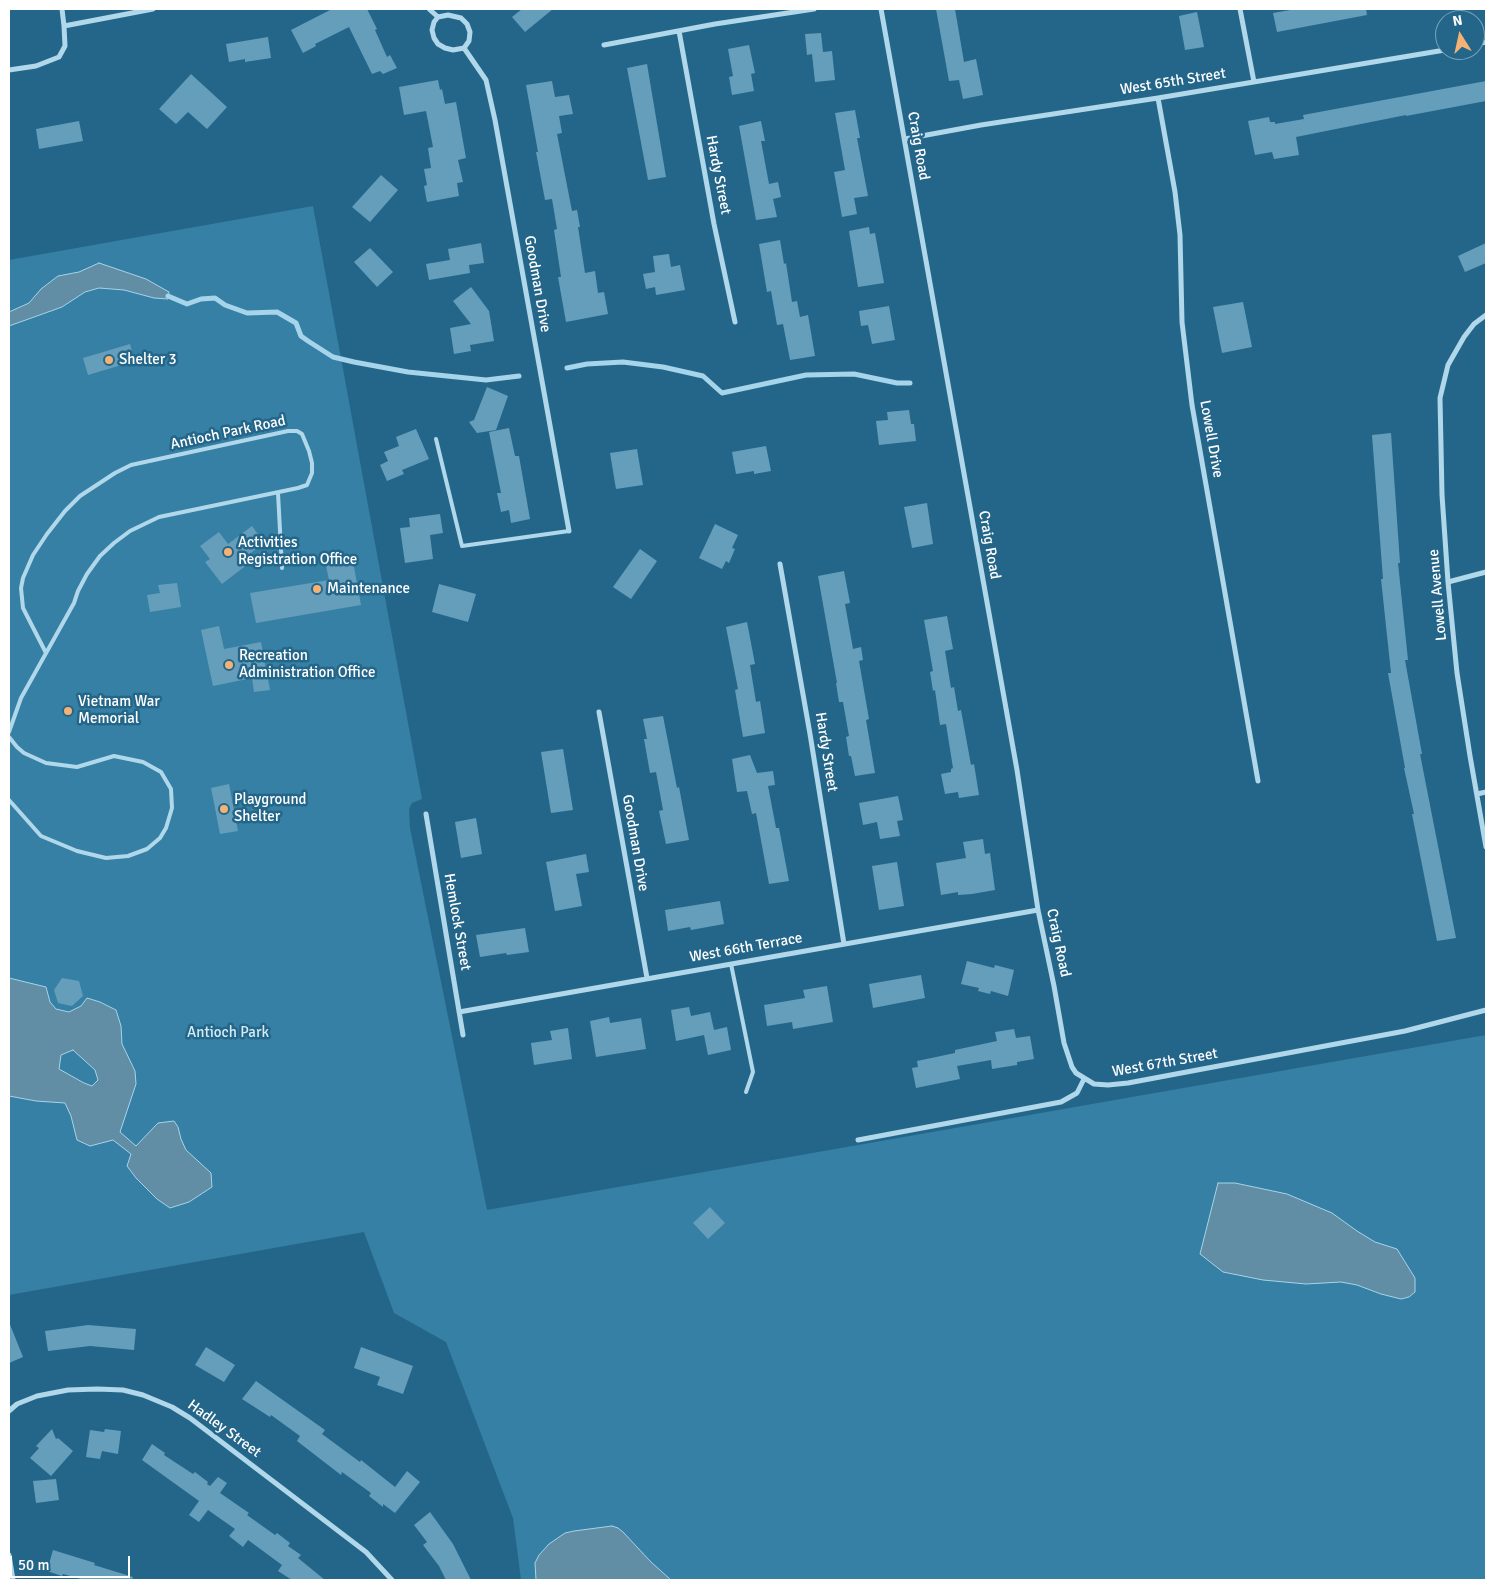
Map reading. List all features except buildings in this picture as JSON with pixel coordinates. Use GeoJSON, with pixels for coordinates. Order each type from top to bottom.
{"type":"FeatureCollection","features":[{"type":"Feature","properties":{"kind":"street"},"geometry":{"type":"LineString","coordinates":[[9,70],[36,66],[59,57],[65,46],[62,9]]}},
{"type":"Feature","properties":{"kind":"street"},"geometry":{"type":"LineString","coordinates":[[64,26],[154,9]]}},
{"type":"Feature","properties":{"kind":"street"},"geometry":{"type":"LineString","coordinates":[[429,9],[438,17]]}},
{"type":"Feature","properties":{"kind":"street"},"geometry":{"type":"LineString","coordinates":[[604,45],[814,9]]}},
{"type":"Feature","properties":{"kind":"street","name":"Craig Road"},"geometry":{"type":"LineString","coordinates":[[881,9],[1017,770],[1038,910],[1067,1055],[1076,1073],[1084,1079]]}},
{"type":"Feature","properties":{"kind":"street"},"geometry":{"type":"LineString","coordinates":[[1240,9],[1254,82]]}},
{"type":"Feature","properties":{"kind":"street"},"geometry":{"type":"LineString","coordinates":[[448,14],[467,24],[470,32],[469,40],[464,48],[453,50],[438,44],[432,30],[434,22],[438,17],[448,14]]}},
{"type":"Feature","properties":{"kind":"street","name":"Hardy Street"},"geometry":{"type":"LineString","coordinates":[[679,32],[714,224],[735,322]]}},
{"type":"Feature","properties":{"kind":"street","name":"Goodman Drive"},"geometry":{"type":"LineString","coordinates":[[464,48],[486,80],[490,96],[569,531]]}},
{"type":"Feature","properties":{"kind":"street","name":"West 65th Street"},"geometry":{"type":"LineString","coordinates":[[905,139],[1435,52]]}},
{"type":"Feature","properties":{"kind":"street","name":"Lowell Drive"},"geometry":{"type":"LineString","coordinates":[[1158,98],[1175,192],[1180,235],[1183,330],[1192,405],[1258,781]]}},
{"type":"Feature","properties":{"kind":"street","name":"Lowell Avenue"},"geometry":{"type":"LineString","coordinates":[[1486,315],[1474,324],[1448,365],[1440,398],[1442,486],[1448,582],[1457,673],[1486,847]]}},
{"type":"Feature","properties":{"kind":"street","name":"Hardy Street"},"geometry":{"type":"LineString","coordinates":[[780,564],[844,944]]}},
{"type":"Feature","properties":{"kind":"street"},"geometry":{"type":"LineString","coordinates":[[1448,582],[1486,572]]}},
{"type":"Feature","properties":{"kind":"street","name":"Goodman Drive"},"geometry":{"type":"LineString","coordinates":[[599,712],[647,978]]}},
{"type":"Feature","properties":{"kind":"street"},"geometry":{"type":"LineString","coordinates":[[1476,794],[1486,792]]}},
{"type":"Feature","properties":{"kind":"street","name":"Hemlock Street"},"geometry":{"type":"LineString","coordinates":[[426,814],[463,1035]]}},
{"type":"Feature","properties":{"kind":"street","name":"West 66th Terrace"},"geometry":{"type":"LineString","coordinates":[[459,1012],[1038,910]]}},
{"type":"Feature","properties":{"kind":"street","name":"West 67th Street"},"geometry":{"type":"LineString","coordinates":[[1084,1079],[1094,1084],[1108,1085],[1138,1081],[1405,1031],[1486,1010]]}},
{"type":"Feature","properties":{"kind":"street"},"geometry":{"type":"LineString","coordinates":[[858,1140],[1061,1102],[1077,1093],[1084,1079]]}},
{"type":"Feature","properties":{"kind":"street","name":"Hadley Street"},"geometry":{"type":"LineString","coordinates":[[9,1411],[17,1404],[37,1396],[68,1390],[97,1389],[123,1390],[143,1395],[172,1407],[190,1418],[366,1552],[392,1580]]}},
{"type":"Feature","properties":{"kind":"street"},"geometry":{"type":"LineString","coordinates":[[9,1555],[13,1580]]}},
{"type":"Feature","properties":{"kind":"lane","name":"Antioch Park Road"},"geometry":{"type":"LineString","coordinates":[[9,732],[21,698],[46,654],[74,603],[87,574],[107,550],[130,531],[159,517],[304,487],[310,480],[312,463],[302,434],[297,431],[288,431],[131,465],[95,485],[80,496],[47,534],[33,555],[23,578],[21,588],[23,608],[46,654]]}},
{"type":"Feature","properties":{"kind":"lane"},"geometry":{"type":"LineString","coordinates":[[436,439],[462,546],[569,531]]}},
{"type":"Feature","properties":{"kind":"lane"},"geometry":{"type":"LineString","coordinates":[[278,493],[282,568]]}},
{"type":"Feature","properties":{"kind":"lane"},"geometry":{"type":"LineString","coordinates":[[9,737],[24,753],[46,763],[77,767],[114,756],[143,762],[161,772],[170,789],[172,808],[166,828],[160,838],[148,849],[128,856],[106,858],[77,851],[41,836],[9,800]]}},
{"type":"Feature","properties":{"kind":"lane"},"geometry":{"type":"LineString","coordinates":[[732,964],[753,1072],[746,1092]]}},
{"type":"Feature","properties":{"kind":"green space","name":"Antioch Park"},"geometry":{"type":"Polygon","coordinates":[[[313,206],[422,799],[412,803],[409,809],[410,828],[487,1210],[1486,1035],[1486,1580],[521,1580],[513,1518],[446,1342],[394,1313],[364,1232],[9,1295],[9,260],[313,206]]]}},
{"type":"Feature","properties":{"kind":"shaded area"},"geometry":{"type":"Polygon","coordinates":[[[99,263],[146,279],[169,292],[168,299],[154,298],[124,290],[99,288],[85,292],[62,307],[9,326],[9,312],[29,303],[41,289],[58,276],[79,272],[99,263]]]}},
{"type":"Feature","properties":{"kind":"shaded area"},"geometry":{"type":"Polygon","coordinates":[[[9,978],[46,987],[50,1002],[56,1009],[69,1012],[81,1006],[87,998],[100,1002],[116,1010],[121,1026],[122,1044],[135,1071],[136,1084],[120,1132],[136,1146],[158,1123],[174,1121],[186,1150],[211,1173],[212,1187],[189,1202],[170,1208],[157,1199],[136,1178],[127,1166],[131,1154],[113,1140],[90,1146],[77,1140],[71,1116],[65,1103],[36,1101],[9,1096],[9,978]],[[73,1050],[61,1055],[59,1069],[84,1083],[92,1086],[98,1080],[95,1070],[73,1050]]]}},
{"type":"Feature","properties":{"kind":"shaded area"},"geometry":{"type":"Polygon","coordinates":[[[1218,1183],[1235,1183],[1287,1194],[1332,1213],[1375,1242],[1397,1249],[1415,1278],[1415,1292],[1409,1297],[1401,1299],[1341,1282],[1306,1284],[1263,1280],[1223,1272],[1200,1254],[1218,1183]]]}},
{"type":"Feature","properties":{"kind":"shaded area"},"geometry":{"type":"Polygon","coordinates":[[[612,1526],[623,1532],[671,1580],[536,1580],[535,1563],[539,1555],[549,1544],[565,1533],[612,1526]]]}},
{"type":"Feature","properties":{"kind":"waterway"},"geometry":{"type":"LineString","coordinates":[[168,296],[187,304],[201,299],[215,298],[225,305],[247,313],[277,312],[296,323],[301,336],[308,341],[333,357],[354,362],[408,372],[486,380],[519,376]]}},
{"type":"Feature","properties":{"kind":"waterway"},"geometry":{"type":"LineString","coordinates":[[567,368],[587,364],[623,362],[663,367],[703,376],[722,393],[806,375],[854,374],[897,383],[910,383]]}},
{"type":"Feature","properties":{"kind":"place","name":"Shelter 3"},"geometry":{"type":"Point","coordinates":[109,360]}},
{"type":"Feature","properties":{"kind":"place","name":"Activities Registration Office"},"geometry":{"type":"Point","coordinates":[228,552]}},
{"type":"Feature","properties":{"kind":"place","name":"Maintenance"},"geometry":{"type":"Point","coordinates":[317,589]}},
{"type":"Feature","properties":{"kind":"place","name":"Recreation Administration Office"},"geometry":{"type":"Point","coordinates":[229,665]}},
{"type":"Feature","properties":{"kind":"place","name":"Vietnam War Memorial"},"geometry":{"type":"Point","coordinates":[68,711]}},
{"type":"Feature","properties":{"kind":"place","name":"Playground Shelter"},"geometry":{"type":"Point","coordinates":[224,809]}}]}
